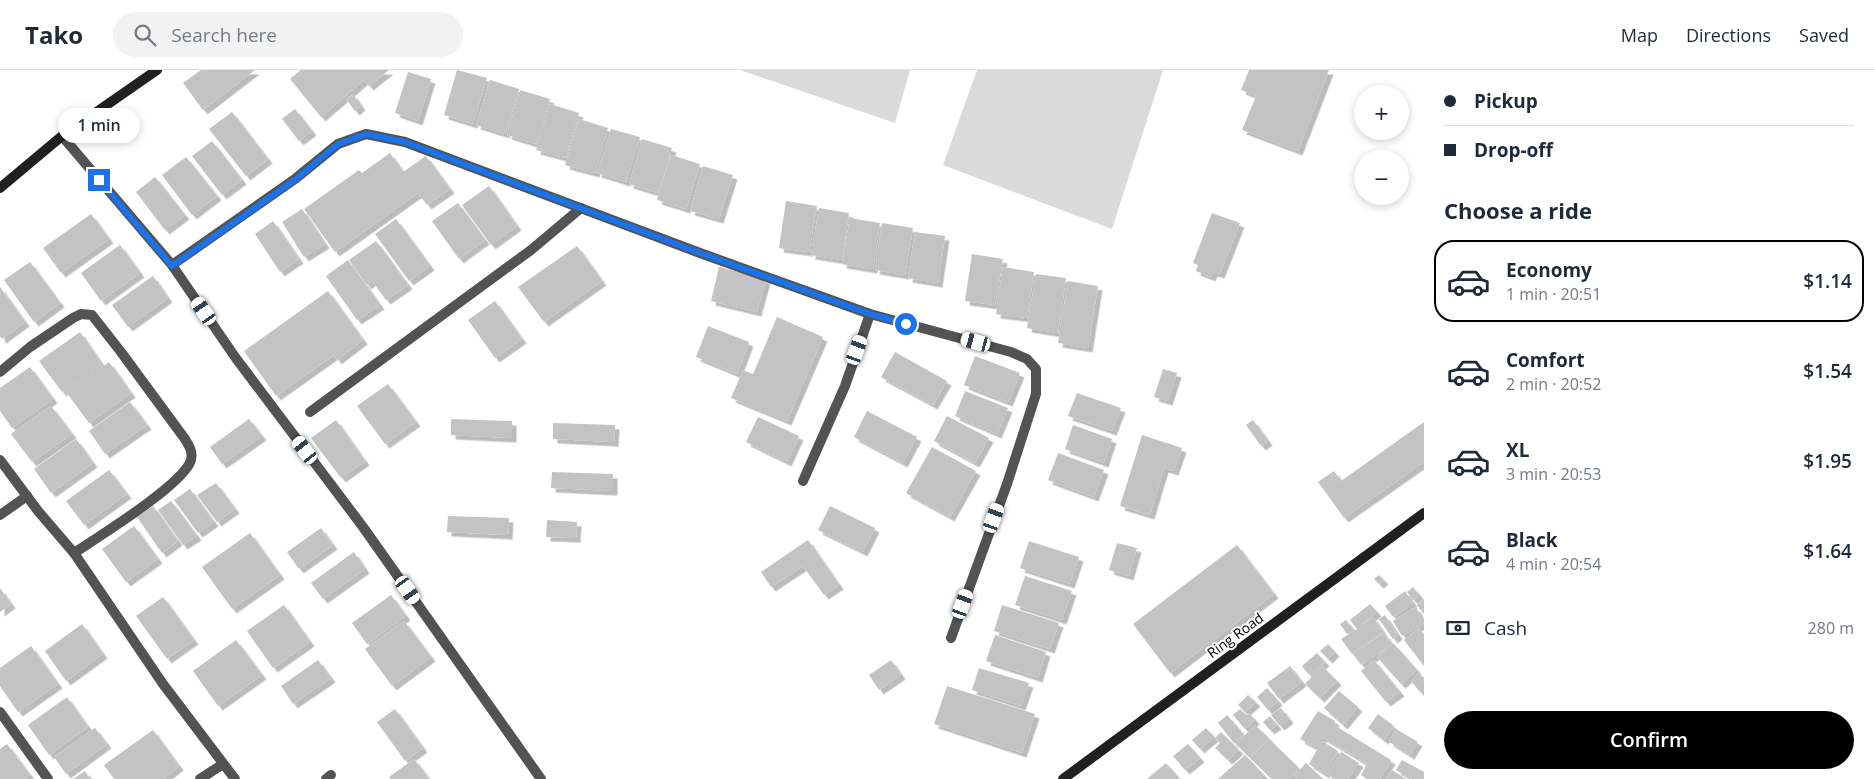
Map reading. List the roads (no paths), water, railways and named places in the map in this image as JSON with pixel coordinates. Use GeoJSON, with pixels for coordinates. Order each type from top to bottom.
{"type":"FeatureCollection","features":[{"type":"Feature","properties":{"kind":"main road"},"geometry":{"type":"LineString","coordinates":[[0,188],[62,136],[157,70]]}},
{"type":"Feature","properties":{"kind":"main road","name":"Ring Road"},"geometry":{"type":"LineString","coordinates":[[1063,779],[1424,513]]}},
{"type":"Feature","properties":{"kind":"street"},"geometry":{"type":"LineString","coordinates":[[172,266],[296,179],[338,144],[366,134],[405,142],[870,314],[1011,352],[1027,359],[1036,369],[1036,394],[1007,484],[951,638]]}},
{"type":"Feature","properties":{"kind":"street"},"geometry":{"type":"LineString","coordinates":[[62,136],[172,266],[235,357],[364,527],[540,779]]}},
{"type":"Feature","properties":{"kind":"street"},"geometry":{"type":"LineString","coordinates":[[310,412],[531,250],[580,208]]}},
{"type":"Feature","properties":{"kind":"street"},"geometry":{"type":"LineString","coordinates":[[0,372],[30,347],[73,318],[81,314],[92,315],[185,439],[192,452],[190,462],[177,480],[134,513],[74,553]]}},
{"type":"Feature","properties":{"kind":"street"},"geometry":{"type":"LineString","coordinates":[[803,481],[845,386],[870,314]]}},
{"type":"Feature","properties":{"kind":"street"},"geometry":{"type":"LineString","coordinates":[[0,460],[74,553],[163,684],[235,779]]}},
{"type":"Feature","properties":{"kind":"street"},"geometry":{"type":"LineString","coordinates":[[0,514],[27,496]]}},
{"type":"Feature","properties":{"kind":"street"},"geometry":{"type":"LineString","coordinates":[[0,712],[48,779]]}},
{"type":"Feature","properties":{"kind":"street"},"geometry":{"type":"LineString","coordinates":[[200,779],[223,764]]}}]}
